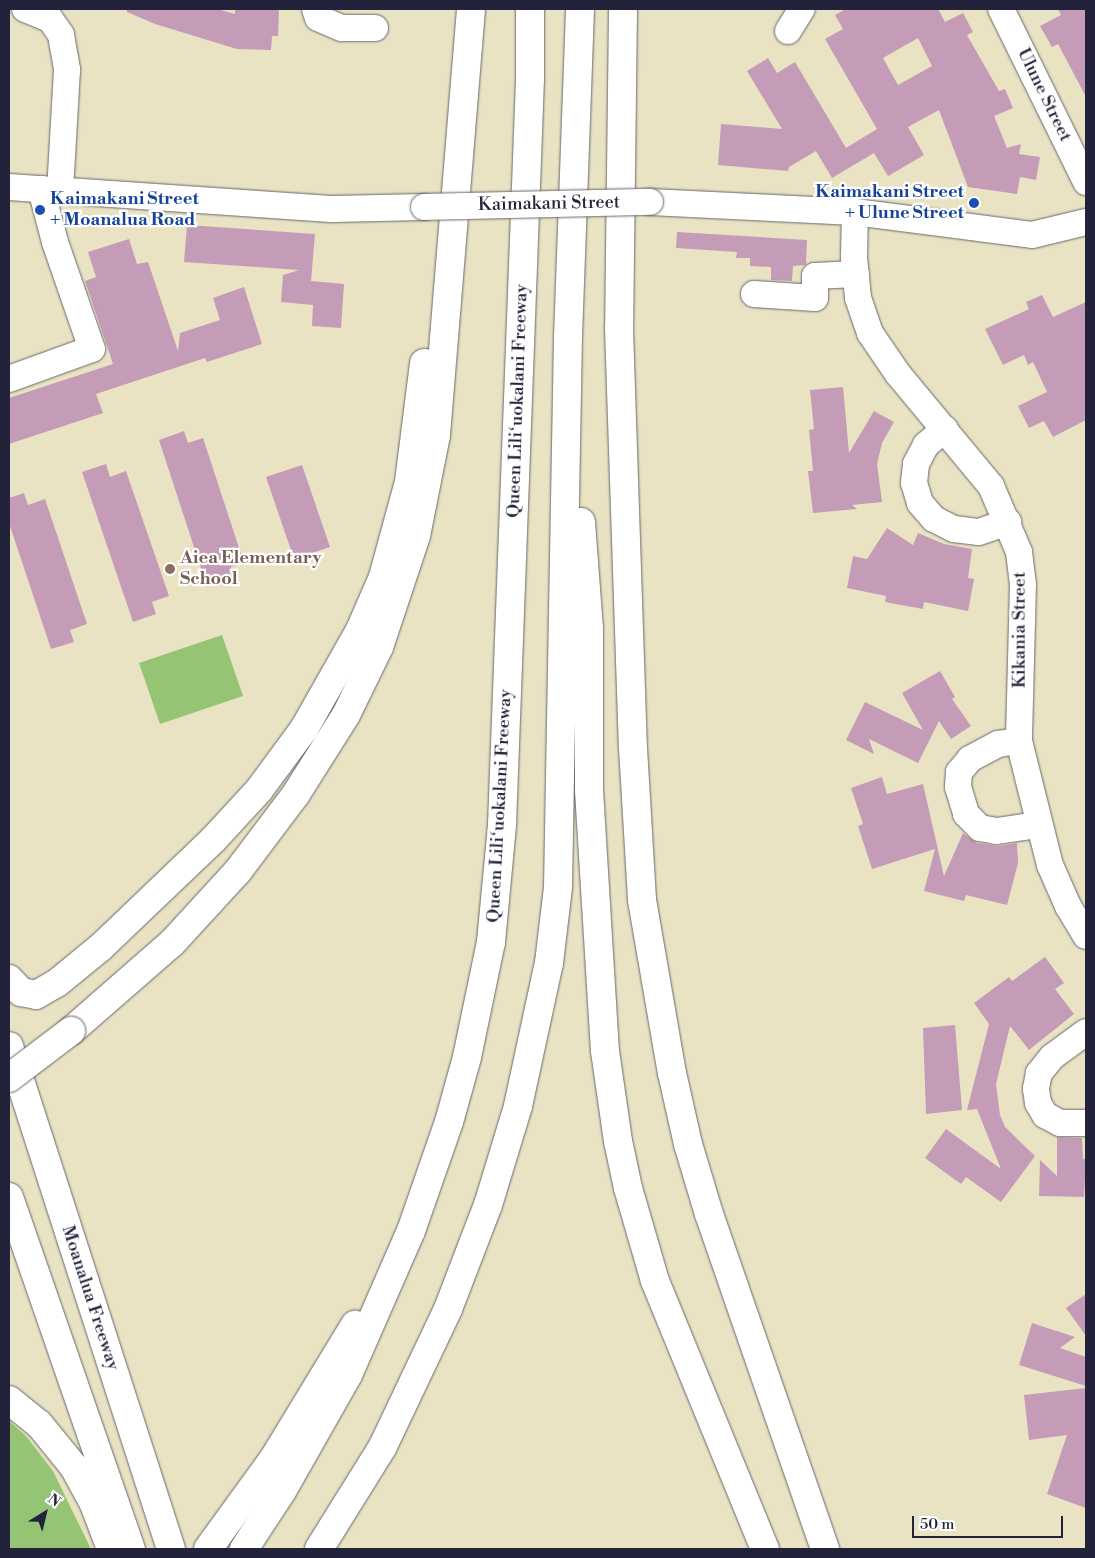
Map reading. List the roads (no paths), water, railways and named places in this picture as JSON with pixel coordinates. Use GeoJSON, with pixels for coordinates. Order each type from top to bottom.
{"type":"FeatureCollection","features":[{"type":"Feature","properties":{"kind":"highway"},"geometry":{"type":"LineString","coordinates":[[9,1078],[71,1031],[172,943],[238,872],[296,794],[346,715],[379,647],[416,536],[436,435],[472,9]]}},
{"type":"Feature","properties":{"kind":"highway","name":"Queen Liliʻuokalani Freeway"},"geometry":{"type":"LineString","coordinates":[[244,1549],[282,1491],[348,1375],[411,1231],[449,1122],[468,1056],[491,942],[497,892],[530,79],[530,9]]}},
{"type":"Feature","properties":{"kind":"highway"},"geometry":{"type":"LineString","coordinates":[[319,1549],[383,1446],[448,1309],[488,1205],[518,1106],[549,964],[558,887],[568,337],[580,9]]}},
{"type":"Feature","properties":{"kind":"highway"},"geometry":{"type":"LineString","coordinates":[[623,9],[619,330],[633,748],[642,900],[672,1073],[688,1144],[709,1214],[825,1549]]}},
{"type":"Feature","properties":{"kind":"highway"},"geometry":{"type":"LineString","coordinates":[[9,978],[27,995],[47,990],[165,888],[259,790],[304,729],[337,673],[383,577],[407,490],[425,356],[457,187]]}},
{"type":"Feature","properties":{"kind":"highway"},"geometry":{"type":"LineString","coordinates":[[568,337],[589,628],[589,790],[604,1032],[613,1114],[628,1188],[655,1281],[765,1549]]}},
{"type":"Feature","properties":{"kind":"highway","name":"Moanalua Freeway"},"geometry":{"type":"LineString","coordinates":[[9,1046],[88,1289],[175,1539]]}},
{"type":"Feature","properties":{"kind":"highway"},"geometry":{"type":"LineString","coordinates":[[9,1197],[131,1549]]}},
{"type":"Feature","properties":{"kind":"highway"},"geometry":{"type":"LineString","coordinates":[[208,1549],[274,1458],[411,1231]]}},
{"type":"Feature","properties":{"kind":"highway"},"geometry":{"type":"LineString","coordinates":[[9,1400],[39,1424],[74,1467],[94,1504],[111,1549]]}},
{"type":"Feature","properties":{"kind":"street"},"geometry":{"type":"LineString","coordinates":[[9,379],[92,350],[54,242],[50,190],[67,70],[61,35],[50,19],[25,9]]}},
{"type":"Feature","properties":{"kind":"street"},"geometry":{"type":"LineString","coordinates":[[315,9],[318,18],[342,28],[376,28]]}},
{"type":"Feature","properties":{"kind":"street"},"geometry":{"type":"LineString","coordinates":[[788,31],[802,9]]}},
{"type":"Feature","properties":{"kind":"street","name":"Ulune Street"},"geometry":{"type":"LineString","coordinates":[[1001,9],[1086,182]]}},
{"type":"Feature","properties":{"kind":"street","name":"Kaimakani Street"},"geometry":{"type":"LineString","coordinates":[[9,187],[334,209],[650,202],[855,212],[1032,235],[1086,222]]}},
{"type":"Feature","properties":{"kind":"street","name":"Kikania Street"},"geometry":{"type":"LineString","coordinates":[[855,212],[858,298],[870,333],[898,374],[991,486],[1008,522],[1019,552],[1023,584],[1019,741],[1038,825],[1050,865],[1077,904],[1086,936]]}},
{"type":"Feature","properties":{"kind":"street"},"geometry":{"type":"LineString","coordinates":[[754,294],[814,298],[815,276],[856,274]]}},
{"type":"Feature","properties":{"kind":"street"},"geometry":{"type":"LineString","coordinates":[[944,429],[926,445],[916,464],[914,483],[920,503],[934,519],[954,529],[979,532],[1008,522]]}},
{"type":"Feature","properties":{"kind":"street"},"geometry":{"type":"LineString","coordinates":[[1019,741],[998,744],[970,758],[959,772],[958,787],[966,814],[980,828],[997,831],[1038,825]]}},
{"type":"Feature","properties":{"kind":"street"},"geometry":{"type":"LineString","coordinates":[[1086,1032],[1052,1057],[1039,1073],[1036,1089],[1038,1103],[1045,1115],[1060,1123],[1086,1123]]}},
{"type":"Feature","properties":{"kind":"place","name":"Kaimakani Street + Ulune Street"},"geometry":{"type":"Point","coordinates":[974,203]}},
{"type":"Feature","properties":{"kind":"place","name":"Kaimakani Street + Moanalua Road"},"geometry":{"type":"Point","coordinates":[40,210]}},
{"type":"Feature","properties":{"kind":"place","name":"Aiea Elementary School"},"geometry":{"type":"Point","coordinates":[170,569]}}]}
